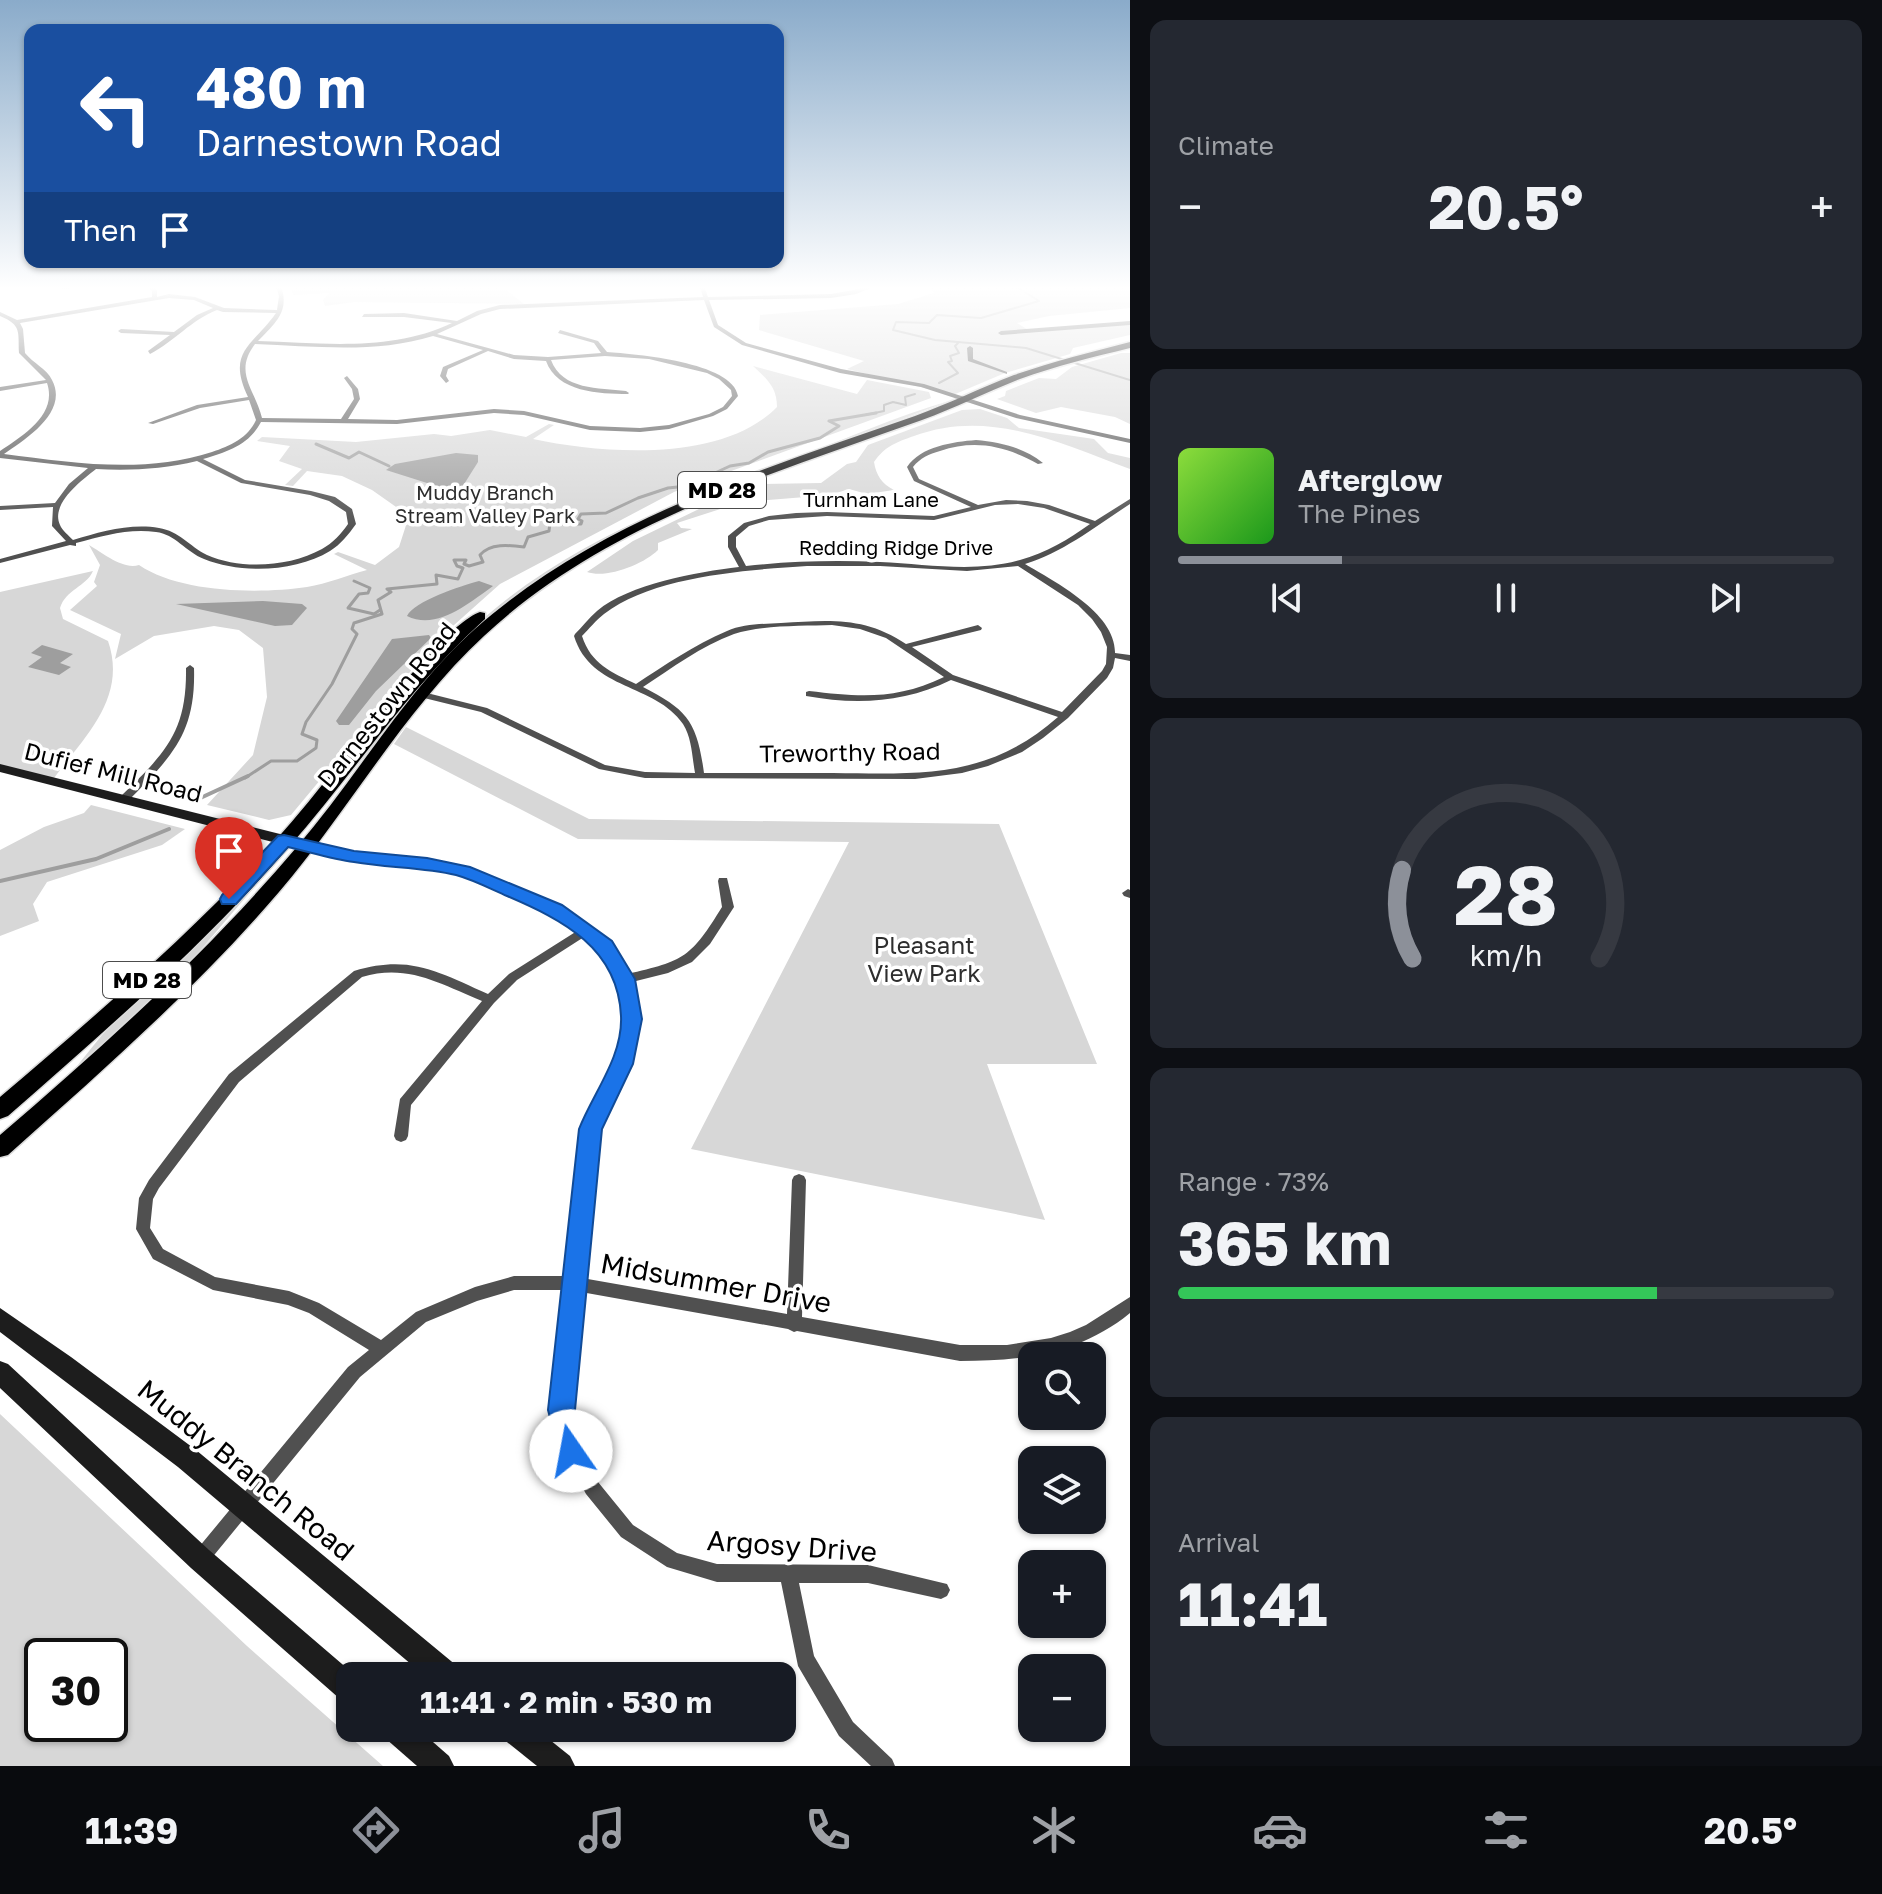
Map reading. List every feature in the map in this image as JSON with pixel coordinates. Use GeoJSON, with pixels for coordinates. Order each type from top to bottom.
{"type":"FeatureCollection","features":[{"type":"Feature","properties":{"kind":"main road","name":"Darnestown Road"},"geometry":{"type":"LineString","coordinates":[[0,1148],[114,1049],[253,909],[308,846],[423,695],[463,648],[511,605],[563,567],[665,512],[961,397],[1005,373],[1024,368]]}},
{"type":"Feature","properties":{"kind":"main road","name":"Darnestown Road"},"geometry":{"type":"LineString","coordinates":[[0,1110],[170,959],[284,840],[424,668],[465,629],[538,573],[585,544],[659,507],[1040,368]]}},
{"type":"Feature","properties":{"kind":"main road","name":"Dufief Mill Road"},"geometry":{"type":"LineString","coordinates":[[0,768],[308,846]]}},
{"type":"Feature","properties":{"kind":"main road","name":"Muddy Branch Road"},"geometry":{"type":"LineString","coordinates":[[0,1319],[81,1377],[245,1506],[358,1605],[429,1662]]}},
{"type":"Feature","properties":{"kind":"main road"},"geometry":{"type":"LineString","coordinates":[[0,1372],[200,1559],[336,1677]]}},
{"type":"Feature","properties":{"kind":"main road"},"geometry":{"type":"LineString","coordinates":[[411,1742],[439,1766]]}},
{"type":"Feature","properties":{"kind":"main road"},"geometry":{"type":"LineString","coordinates":[[530,1742],[560,1766]]}},
{"type":"Feature","properties":{"kind":"street"},"geometry":{"type":"LineString","coordinates":[[0,455],[47,415],[53,399],[50,381],[36,368]]}},
{"type":"Feature","properties":{"kind":"street"},"geometry":{"type":"LineString","coordinates":[[241,368],[259,420]]}},
{"type":"Feature","properties":{"kind":"street"},"geometry":{"type":"LineString","coordinates":[[445,368],[443,376],[446,381]]}},
{"type":"Feature","properties":{"kind":"street"},"geometry":{"type":"LineString","coordinates":[[550,368],[562,381],[626,393]]}},
{"type":"Feature","properties":{"kind":"street"},"geometry":{"type":"LineString","coordinates":[[259,420],[397,422],[507,411],[590,428],[640,430],[669,427],[711,415],[725,408],[735,396],[729,383],[695,368]]}},
{"type":"Feature","properties":{"kind":"street"},"geometry":{"type":"LineString","coordinates":[[831,368],[910,383],[1018,417],[1130,441]]}},
{"type":"Feature","properties":{"kind":"street"},"geometry":{"type":"LineString","coordinates":[[993,368],[1005,373]]}},
{"type":"Feature","properties":{"kind":"street"},"geometry":{"type":"LineString","coordinates":[[344,420],[357,399],[355,389],[347,378]]}},
{"type":"Feature","properties":{"kind":"street"},"geometry":{"type":"LineString","coordinates":[[0,389],[50,381]]}},
{"type":"Feature","properties":{"kind":"street"},"geometry":{"type":"LineString","coordinates":[[151,423],[199,406],[250,398]]}},
{"type":"Feature","properties":{"kind":"street"},"geometry":{"type":"LineString","coordinates":[[0,455],[94,467],[145,468],[197,459],[244,440],[259,420]]}},
{"type":"Feature","properties":{"kind":"street"},"geometry":{"type":"LineString","coordinates":[[975,506],[916,480],[910,467],[914,460],[953,443],[979,442],[1008,446],[1040,463]]}},
{"type":"Feature","properties":{"kind":"street"},"geometry":{"type":"LineString","coordinates":[[0,561],[121,531],[163,531],[179,536],[194,551],[208,558],[243,565],[264,565],[297,560],[327,549],[347,535],[352,524],[349,511],[332,499],[243,482],[197,459]]}},
{"type":"Feature","properties":{"kind":"street"},"geometry":{"type":"LineString","coordinates":[[73,544],[56,526],[57,505],[70,487],[94,467]]}},
{"type":"Feature","properties":{"kind":"street","name":"Turnham Lane"},"geometry":{"type":"LineString","coordinates":[[744,569],[732,547],[732,536],[736,530],[751,523],[841,514],[934,518],[998,501],[1022,502],[1094,523]]}},
{"type":"Feature","properties":{"kind":"street","name":"Redding Ridge Drive"},"geometry":{"type":"LineString","coordinates":[[700,776],[693,736],[686,721],[667,702],[594,665],[582,654],[578,636],[589,619],[627,596],[660,583],[744,569],[845,563],[962,568],[1019,563],[1051,552],[1130,501]]}},
{"type":"Feature","properties":{"kind":"street"},"geometry":{"type":"LineString","coordinates":[[0,508],[57,505]]}},
{"type":"Feature","properties":{"kind":"street"},"geometry":{"type":"LineString","coordinates":[[1019,563],[1091,613],[1107,634],[1111,655],[1130,658]]}},
{"type":"Feature","properties":{"kind":"street"},"geometry":{"type":"LineString","coordinates":[[638,686],[720,636],[757,627],[832,622],[880,632],[907,646],[950,677],[1065,716]]}},
{"type":"Feature","properties":{"kind":"street"},"geometry":{"type":"LineString","coordinates":[[907,646],[978,628]]}},
{"type":"Feature","properties":{"kind":"street","name":"Treworthy Road"},"geometry":{"type":"LineString","coordinates":[[423,695],[484,710],[602,767],[645,775],[902,776],[957,770],[1005,757],[1031,744],[1065,716],[1103,677],[1110,666],[1111,655]]}},
{"type":"Feature","properties":{"kind":"street"},"geometry":{"type":"LineString","coordinates":[[123,800],[156,768],[185,728],[192,704],[190,668]]}},
{"type":"Feature","properties":{"kind":"street"},"geometry":{"type":"LineString","coordinates":[[809,694],[861,699],[894,698],[924,691],[950,677]]}},
{"type":"Feature","properties":{"kind":"street","name":"Argosy Drive"},"geometry":{"type":"LineString","coordinates":[[308,846],[372,860],[427,863],[464,871],[555,909],[605,946],[625,979],[631,1007],[630,1037],[622,1064],[590,1129],[561,1410],[571,1451],[592,1488],[627,1531],[673,1561],[717,1573],[868,1574],[941,1590]]}},
{"type":"Feature","properties":{"kind":"street"},"geometry":{"type":"LineString","coordinates":[[625,979],[675,968],[701,951],[728,907],[723,881]]}},
{"type":"Feature","properties":{"kind":"street"},"geometry":{"type":"LineString","coordinates":[[401,1136],[405,1103],[490,1000],[513,977],[586,930]]}},
{"type":"Feature","properties":{"kind":"street"},"geometry":{"type":"LineString","coordinates":[[381,1349],[314,1308],[289,1298],[213,1283],[158,1254],[143,1229],[146,1198],[234,1078],[358,974],[383,966],[415,968],[490,1000]]}},
{"type":"Feature","properties":{"kind":"street"},"geometry":{"type":"LineString","coordinates":[[794,1325],[799,1180]]}},
{"type":"Feature","properties":{"kind":"street","name":"Midsummer Drive"},"geometry":{"type":"LineString","coordinates":[[200,1559],[354,1372],[421,1317],[475,1294],[514,1283],[572,1283],[960,1353],[1033,1351],[1074,1341],[1109,1323],[1130,1304]]}},
{"type":"Feature","properties":{"kind":"street"},"geometry":{"type":"LineString","coordinates":[[788,1574],[805,1659],[846,1729],[885,1766]]}},
{"type":"Feature","properties":{"kind":"green space","name":"Muddy Branch Stream Valley Park"},"geometry":{"type":"Polygon","coordinates":[[[756,368],[857,394],[867,380],[929,392],[931,398],[674,492],[500,584],[435,642],[291,815],[269,820],[207,805],[253,755],[267,697],[263,648],[239,630],[214,626],[154,636],[115,659],[121,634],[70,610],[97,586],[94,582],[100,565],[89,545],[120,563],[139,565],[176,581],[244,590],[322,584],[367,570],[334,554],[338,552],[375,565],[399,547],[409,516],[372,490],[342,476],[307,471],[293,486],[285,485],[302,469],[279,461],[290,446],[257,441],[262,437],[356,442],[434,434],[451,436],[490,430],[526,437],[549,424],[554,425],[533,439],[593,448],[661,450],[726,438],[754,425],[777,407],[767,379],[756,368]]]}},
{"type":"Feature","properties":{"kind":"green space"},"geometry":{"type":"Polygon","coordinates":[[[848,368],[1021,368],[953,395],[848,368]]]}},
{"type":"Feature","properties":{"kind":"green space"},"geometry":{"type":"Polygon","coordinates":[[[1070,368],[1130,368],[1130,424],[1115,417],[1061,407],[1036,413],[997,399],[1005,396],[1006,391],[1039,378],[1056,379],[1070,368]]]}},
{"type":"Feature","properties":{"kind":"green space"},"geometry":{"type":"Polygon","coordinates":[[[949,401],[640,521],[542,576],[478,627],[475,626],[510,596],[548,570],[626,527],[709,491],[949,401]]]}},
{"type":"Feature","properties":{"kind":"green space"},"geometry":{"type":"Polygon","coordinates":[[[980,409],[1007,418],[1019,428],[1094,439],[1108,453],[1130,458],[1130,469],[1024,432],[997,427],[942,428],[887,448],[874,462],[878,475],[894,490],[867,494],[849,489],[830,495],[742,502],[677,523],[681,528],[692,529],[658,543],[658,550],[635,565],[615,572],[587,572],[633,541],[699,509],[763,484],[821,483],[847,464],[856,462],[868,445],[962,410],[980,409]]]}},
{"type":"Feature","properties":{"kind":"green space"},"geometry":{"type":"Polygon","coordinates":[[[93,571],[67,596],[60,608],[63,619],[108,641],[113,662],[112,681],[99,717],[51,782],[0,768],[0,592],[93,571]]]}},
{"type":"Feature","properties":{"kind":"green space","name":"Pleasant View Park"},"geometry":{"type":"Polygon","coordinates":[[[406,727],[589,819],[999,824],[1097,1064],[987,1064],[1045,1220],[691,1149],[849,842],[578,839],[394,744],[406,727]]]}},
{"type":"Feature","properties":{"kind":"green space"},"geometry":{"type":"Polygon","coordinates":[[[91,805],[185,829],[162,845],[47,882],[33,904],[39,921],[0,936],[0,850],[44,827],[84,813],[91,805]]]}},
{"type":"Feature","properties":{"kind":"green space"},"geometry":{"type":"Polygon","coordinates":[[[276,862],[198,953],[132,1018],[77,1066],[102,1035],[276,862]]]}},
{"type":"Feature","properties":{"kind":"green space"},"geometry":{"type":"Polygon","coordinates":[[[0,1414],[247,1646],[336,1725],[336,1742],[356,1742],[383,1766],[0,1766],[0,1414]]]}},
{"type":"Feature","properties":{"kind":"shaded area"},"geometry":{"type":"Polygon","coordinates":[[[456,453],[478,455],[478,462],[461,489],[446,489],[386,470],[395,464],[456,453]]]}},
{"type":"Feature","properties":{"kind":"shaded area"},"geometry":{"type":"Polygon","coordinates":[[[479,581],[493,586],[452,613],[430,620],[407,616],[428,600],[479,581]]]}},
{"type":"Feature","properties":{"kind":"shaded area"},"geometry":{"type":"Polygon","coordinates":[[[263,601],[302,604],[307,608],[292,625],[275,626],[176,604],[263,601]]]}},
{"type":"Feature","properties":{"kind":"shaded area"},"geometry":{"type":"Polygon","coordinates":[[[429,635],[431,638],[376,691],[349,725],[339,725],[336,721],[392,639],[429,635]]]}},
{"type":"Feature","properties":{"kind":"shaded area"},"geometry":{"type":"Polygon","coordinates":[[[42,645],[73,654],[60,663],[71,667],[59,675],[28,667],[42,657],[31,653],[42,645]]]}},
{"type":"Feature","properties":{"kind":"waterway"},"geometry":{"type":"LineString","coordinates":[[939,383],[958,373],[954,368]]}},
{"type":"Feature","properties":{"kind":"waterway"},"geometry":{"type":"LineString","coordinates":[[1092,368],[1130,380]]}},
{"type":"Feature","properties":{"kind":"waterway"},"geometry":{"type":"LineString","coordinates":[[868,414],[884,411],[884,405],[893,402],[906,405],[905,397],[915,394]]}},
{"type":"Feature","properties":{"kind":"waterway"},"geometry":{"type":"LineString","coordinates":[[868,414],[876,413]]}},
{"type":"Feature","properties":{"kind":"waterway"},"geometry":{"type":"LineString","coordinates":[[245,778],[271,761],[297,761],[316,748],[317,740],[302,734],[306,722],[332,684],[357,634],[352,629],[354,623],[382,614],[378,600],[391,592],[387,589],[437,584],[436,575],[458,579],[463,568],[457,566],[454,560],[466,560],[464,564],[469,566],[483,562],[480,555],[489,548],[524,547],[528,537],[549,531],[550,522],[567,518],[560,524],[581,524],[582,521],[578,519],[581,514],[606,513],[638,498],[668,488],[687,486],[730,466],[749,463],[768,452],[820,438],[839,426],[829,421],[868,414]]}},
{"type":"Feature","properties":{"kind":"waterway"},"geometry":{"type":"LineString","coordinates":[[316,444],[349,458],[359,452],[389,466]]}},
{"type":"Feature","properties":{"kind":"waterway"},"geometry":{"type":"LineString","coordinates":[[354,581],[370,588],[368,593],[359,594],[348,608],[374,614],[380,610]]}},
{"type":"Feature","properties":{"kind":"waterway"},"geometry":{"type":"LineString","coordinates":[[196,800],[248,776]]}},
{"type":"Feature","properties":{"kind":"waterway"},"geometry":{"type":"LineString","coordinates":[[0,881],[96,859],[169,829]]}},
{"type":"Feature","properties":{"kind":"route"},"geometry":{"type":"LineString","coordinates":[[229,899],[284,840],[354,857],[427,863],[464,871],[555,909],[605,946],[625,979],[632,1019],[622,1064],[590,1129],[561,1410],[571,1451]]}}]}
